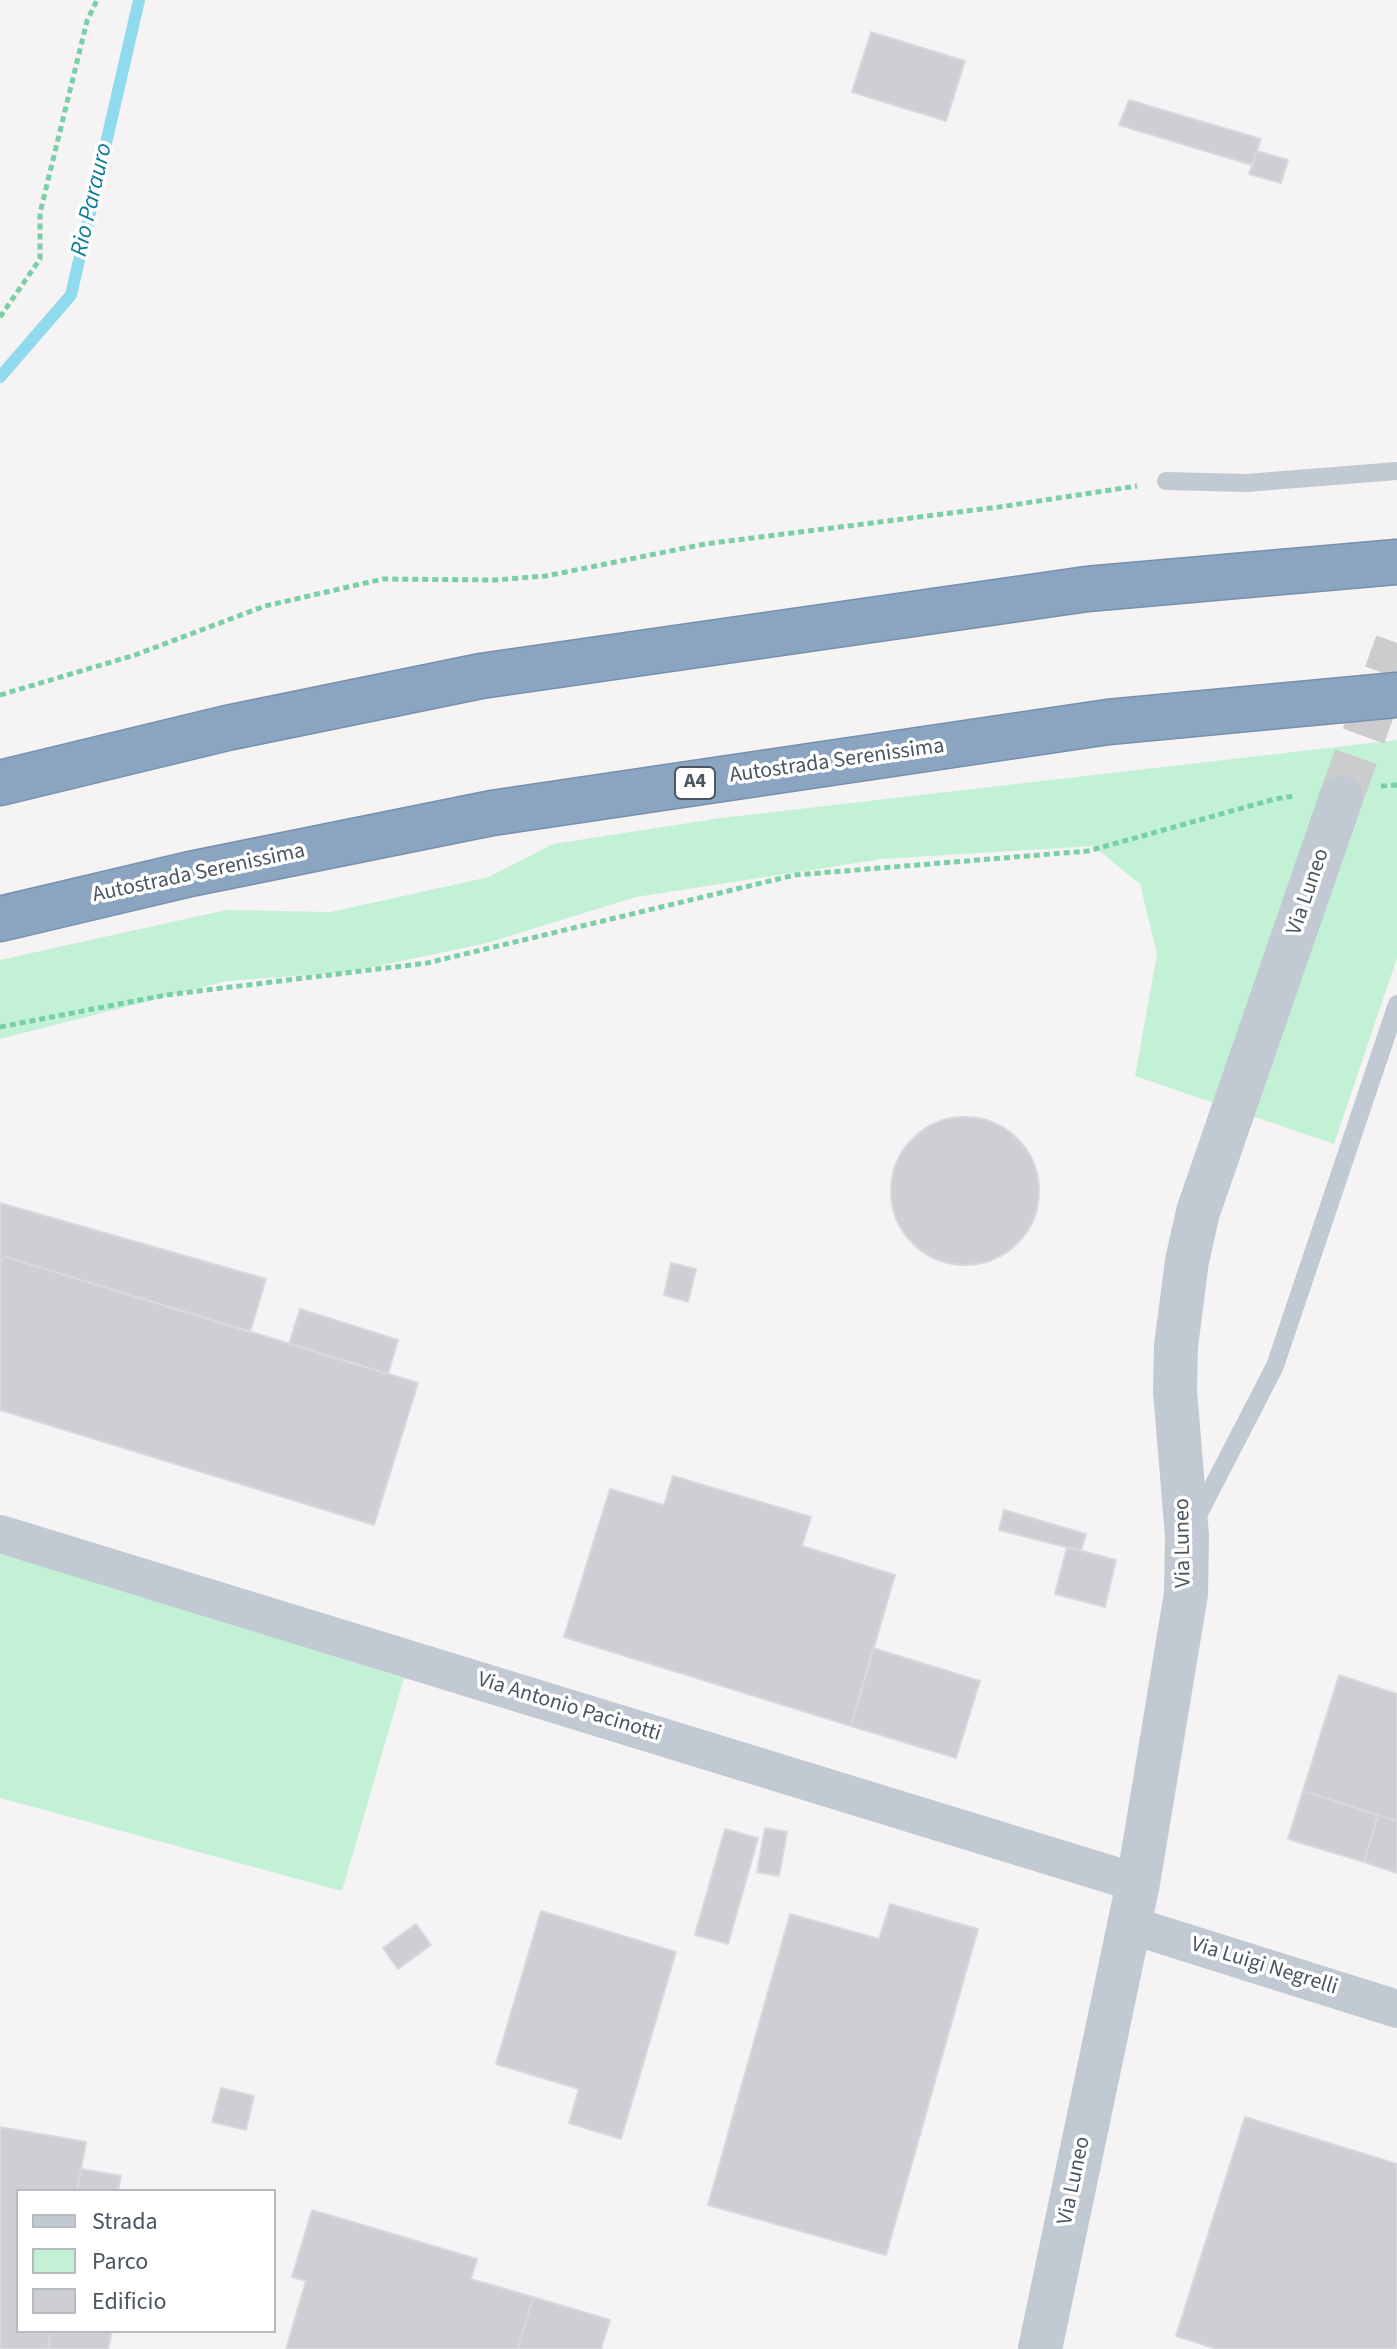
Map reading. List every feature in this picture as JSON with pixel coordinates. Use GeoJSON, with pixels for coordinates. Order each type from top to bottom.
{"type":"FeatureCollection","features":[{"type":"Feature","properties":{"kind":"highway"},"geometry":{"type":"LineString","coordinates":[[0,783],[227,728],[481,676],[1087,589],[1397,562]]}},
{"type":"Feature","properties":{"kind":"highway","name":"Autostrada Serenissima"},"geometry":{"type":"LineString","coordinates":[[0,919],[190,874],[492,813],[1108,722],[1397,695]]}},
{"type":"Feature","properties":{"kind":"street","name":"Via Luneo"},"geometry":{"type":"LineString","coordinates":[[1040,2349],[1134,1904],[1186,1594],[1187,1536],[1175,1391],[1176,1346],[1187,1261],[1198,1212],[1340,793]]}},
{"type":"Feature","properties":{"kind":"street","name":"Via Antonio Pacinotti"},"geometry":{"type":"LineString","coordinates":[[0,1534],[1134,1904]]}},
{"type":"Feature","properties":{"kind":"street","name":"Via Luigi Negrelli"},"geometry":{"type":"LineString","coordinates":[[1134,1904],[1397,2009]]}},
{"type":"Feature","properties":{"kind":"lane"},"geometry":{"type":"LineString","coordinates":[[1166,481],[1246,483],[1397,471]]}},
{"type":"Feature","properties":{"kind":"lane"},"geometry":{"type":"LineString","coordinates":[[1187,1536],[1275,1366],[1397,1004]]}},
{"type":"Feature","properties":{"kind":"path"},"geometry":{"type":"LineString","coordinates":[[0,317],[40,259],[40,213],[87,21],[97,0]]}},
{"type":"Feature","properties":{"kind":"path"},"geometry":{"type":"LineString","coordinates":[[0,695],[135,655],[265,606],[383,579],[494,580],[546,576],[705,544],[999,507],[1166,481]]}},
{"type":"Feature","properties":{"kind":"path"},"geometry":{"type":"LineString","coordinates":[[0,1027],[166,995],[427,963],[795,875],[1088,851],[1275,799],[1397,785]]}},
{"type":"Feature","properties":{"kind":"green space"},"geometry":{"type":"Polygon","coordinates":[[[1397,740],[1397,958],[1334,1144],[1135,1076],[1157,954],[1140,884],[1093,846],[882,859],[636,897],[487,943],[349,972],[227,981],[0,1039],[0,960],[226,910],[331,912],[489,877],[553,844],[721,818],[1397,740]]]}},
{"type":"Feature","properties":{"kind":"green space"},"geometry":{"type":"Polygon","coordinates":[[[0,1552],[404,1678],[342,1891],[0,1798],[0,1552]]]}},
{"type":"Feature","properties":{"kind":"building"},"geometry":{"type":"Polygon","coordinates":[[[871,32],[965,61],[946,121],[852,92],[871,32]]]}},
{"type":"Feature","properties":{"kind":"building"},"geometry":{"type":"Polygon","coordinates":[[[1129,100],[1261,139],[1252,165],[1119,125],[1129,100]]]}},
{"type":"Feature","properties":{"kind":"building"},"geometry":{"type":"Polygon","coordinates":[[[1257,151],[1288,160],[1281,183],[1249,174],[1257,151]]]}},
{"type":"Feature","properties":{"kind":"building"},"geometry":{"type":"Polygon","coordinates":[[[965,1117],[993,1123],[1017,1139],[1033,1163],[1039,1191],[1033,1219],[1017,1243],[993,1259],[965,1265],[937,1259],[913,1243],[897,1219],[891,1191],[897,1163],[913,1139],[937,1123],[965,1117]]]}},
{"type":"Feature","properties":{"kind":"building"},"geometry":{"type":"Polygon","coordinates":[[[0,1203],[266,1279],[250,1332],[3,1256],[0,1265],[0,1203]]]}},
{"type":"Feature","properties":{"kind":"building"},"geometry":{"type":"Polygon","coordinates":[[[3,1256],[418,1383],[374,1525],[0,1410],[0,1265],[3,1256]]]}},
{"type":"Feature","properties":{"kind":"building"},"geometry":{"type":"Polygon","coordinates":[[[671,1263],[696,1269],[688,1302],[664,1295],[671,1263]]]}},
{"type":"Feature","properties":{"kind":"building"},"geometry":{"type":"Polygon","coordinates":[[[300,1309],[398,1340],[388,1374],[289,1344],[300,1309]]]}},
{"type":"Feature","properties":{"kind":"building"},"geometry":{"type":"Polygon","coordinates":[[[673,1476],[811,1517],[802,1546],[895,1575],[851,1726],[564,1637],[610,1489],[664,1505],[673,1476]]]}},
{"type":"Feature","properties":{"kind":"building"},"geometry":{"type":"Polygon","coordinates":[[[1004,1510],[1086,1534],[1081,1551],[999,1530],[1004,1510]]]}},
{"type":"Feature","properties":{"kind":"building"},"geometry":{"type":"Polygon","coordinates":[[[1067,1547],[1116,1560],[1105,1607],[1055,1594],[1067,1547]]]}},
{"type":"Feature","properties":{"kind":"building"},"geometry":{"type":"Polygon","coordinates":[[[873,1648],[980,1681],[956,1758],[851,1726],[873,1648]]]}},
{"type":"Feature","properties":{"kind":"building"},"geometry":{"type":"Polygon","coordinates":[[[1339,1675],[1397,1694],[1397,1821],[1303,1791],[1339,1675]]]}},
{"type":"Feature","properties":{"kind":"building"},"geometry":{"type":"Polygon","coordinates":[[[1303,1791],[1378,1815],[1364,1862],[1288,1839],[1303,1791]]]}},
{"type":"Feature","properties":{"kind":"building"},"geometry":{"type":"Polygon","coordinates":[[[1378,1815],[1397,1821],[1397,1873],[1364,1862],[1378,1815]]]}},
{"type":"Feature","properties":{"kind":"building"},"geometry":{"type":"Polygon","coordinates":[[[765,1828],[787,1832],[779,1876],[757,1872],[765,1828]]]}},
{"type":"Feature","properties":{"kind":"building"},"geometry":{"type":"Polygon","coordinates":[[[725,1829],[758,1838],[728,1944],[695,1935],[725,1829]]]}},
{"type":"Feature","properties":{"kind":"building"},"geometry":{"type":"Polygon","coordinates":[[[890,1904],[978,1929],[886,2255],[708,2205],[790,1914],[879,1939],[890,1904]]]}},
{"type":"Feature","properties":{"kind":"building"},"geometry":{"type":"Polygon","coordinates":[[[541,1911],[676,1952],[621,2139],[569,2123],[579,2089],[496,2064],[541,1911]]]}},
{"type":"Feature","properties":{"kind":"building"},"geometry":{"type":"Polygon","coordinates":[[[416,1924],[431,1945],[398,1969],[383,1948],[416,1924]]]}},
{"type":"Feature","properties":{"kind":"building"},"geometry":{"type":"Polygon","coordinates":[[[221,2088],[254,2096],[246,2130],[212,2122],[221,2088]]]}},
{"type":"Feature","properties":{"kind":"building"},"geometry":{"type":"Polygon","coordinates":[[[1245,2117],[1397,2164],[1397,2349],[1217,2349],[1176,2336],[1245,2117]]]}},
{"type":"Feature","properties":{"kind":"building"},"geometry":{"type":"Polygon","coordinates":[[[0,2127],[86,2142],[77,2189],[16,2189],[16,2333],[51,2333],[48,2349],[0,2349],[0,2127]]]}},
{"type":"Feature","properties":{"kind":"building"},"geometry":{"type":"Polygon","coordinates":[[[81,2169],[121,2176],[118,2189],[77,2189],[81,2169]]]}},
{"type":"Feature","properties":{"kind":"building"},"geometry":{"type":"Polygon","coordinates":[[[312,2210],[477,2259],[471,2279],[533,2297],[518,2349],[286,2349],[306,2281],[292,2277],[312,2210]]]}},
{"type":"Feature","properties":{"kind":"building"},"geometry":{"type":"Polygon","coordinates":[[[533,2297],[610,2320],[601,2349],[518,2349],[533,2297]]]}},
{"type":"Feature","properties":{"kind":"building"},"geometry":{"type":"Polygon","coordinates":[[[51,2333],[112,2333],[108,2349],[48,2349],[51,2333]]]}},
{"type":"Feature","properties":{"kind":"waterway","name":"Rio Parauro"},"geometry":{"type":"LineString","coordinates":[[0,377],[71,295],[139,0]]}},
{"type":"Feature","properties":{"kind":"tunnel"},"geometry":{"type":"LineString","coordinates":[[1341,798],[1397,643]]}}]}
